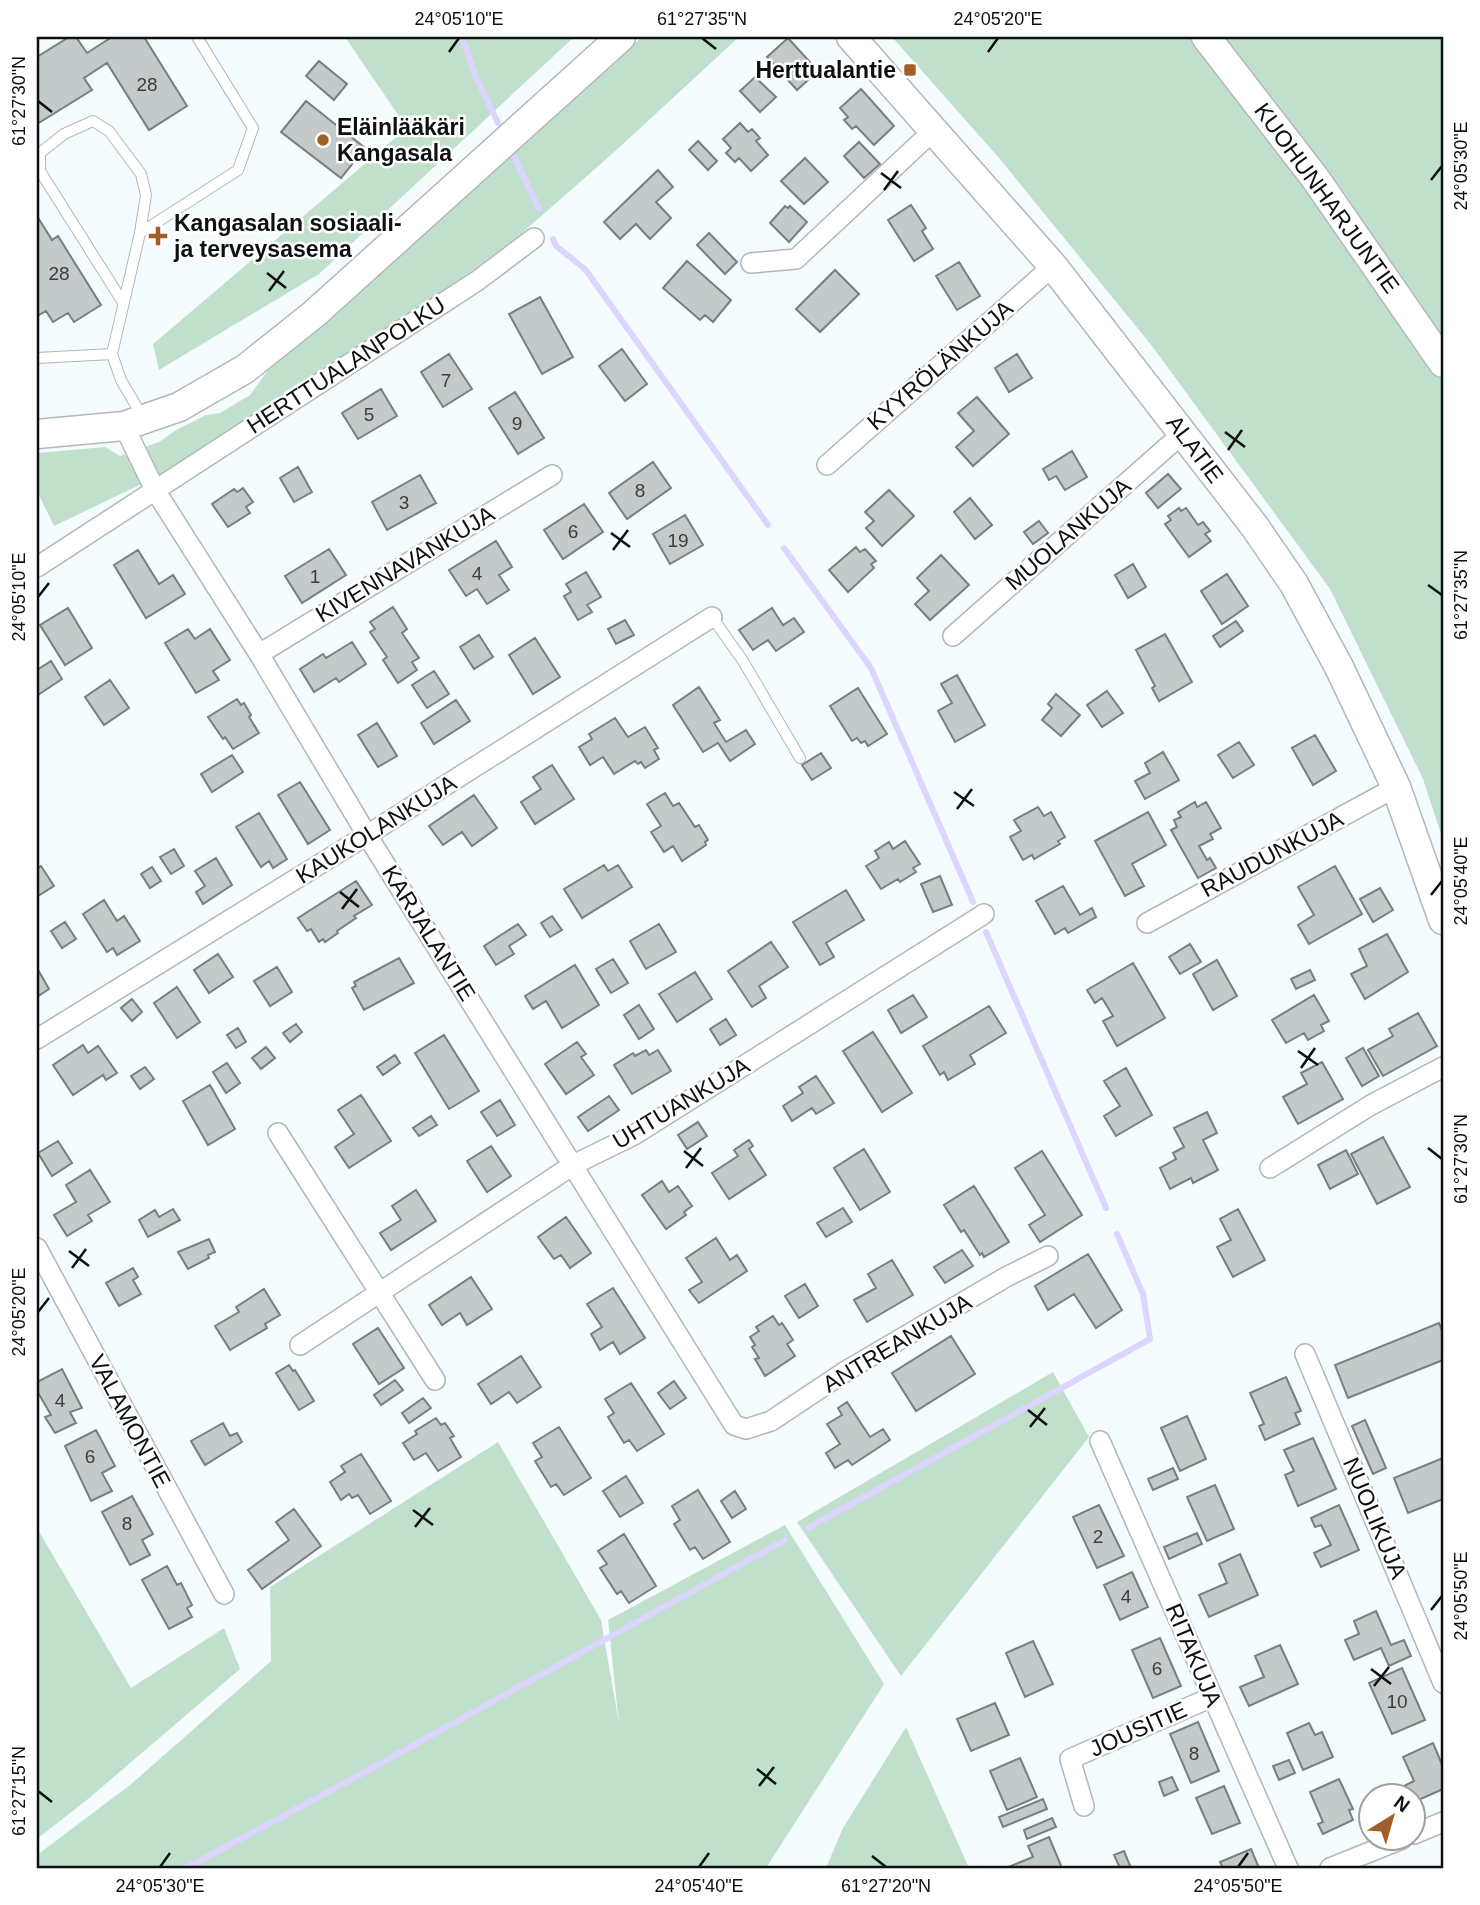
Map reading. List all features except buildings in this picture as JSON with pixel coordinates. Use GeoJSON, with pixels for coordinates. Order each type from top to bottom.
{"type":"FeatureCollection","features":[{"type":"Feature","properties":{"kind":"street"},"geometry":{"type":"LineString","coordinates":[[37,434],[133,422],[179,407],[245,369],[304,322],[621,37]]}},
{"type":"Feature","properties":{"kind":"street","name":"ALATIE"},"geometry":{"type":"LineString","coordinates":[[851,37],[1053,266],[1255,527],[1294,584],[1339,667],[1396,787],[1443,920]]}},
{"type":"Feature","properties":{"kind":"street","name":"KUOHUNHARJUNTIE"},"geometry":{"type":"LineString","coordinates":[[1206,37],[1315,178],[1443,363]]}},
{"type":"Feature","properties":{"kind":"street"},"geometry":{"type":"LineString","coordinates":[[751,263],[796,259],[934,130]]}},
{"type":"Feature","properties":{"kind":"street","name":"HERTTUALANPOLKU"},"geometry":{"type":"LineString","coordinates":[[155,490],[477,281],[534,238]]}},
{"type":"Feature","properties":{"kind":"street","name":"KYYRÖLÄNKUJA"},"geometry":{"type":"LineString","coordinates":[[827,465],[1053,266]]}},
{"type":"Feature","properties":{"kind":"street","name":"KARJALANTIE"},"geometry":{"type":"LineString","coordinates":[[133,422],[155,490],[734,1425],[746,1429]]}},
{"type":"Feature","properties":{"kind":"street","name":"MUOLANKUJA"},"geometry":{"type":"LineString","coordinates":[[953,636],[1183,433]]}},
{"type":"Feature","properties":{"kind":"street","name":"KIVENNAVANKUJA"},"geometry":{"type":"LineString","coordinates":[[258,654],[552,475]]}},
{"type":"Feature","properties":{"kind":"street"},"geometry":{"type":"LineString","coordinates":[[37,566],[155,490]]}},
{"type":"Feature","properties":{"kind":"street","name":"KAUKOLANKUJA"},"geometry":{"type":"LineString","coordinates":[[37,1039],[712,617]]}},
{"type":"Feature","properties":{"kind":"street","name":"RAUDUNKUJA"},"geometry":{"type":"LineString","coordinates":[[1147,923],[1396,787]]}},
{"type":"Feature","properties":{"kind":"street","name":"UHTUANKUJA"},"geometry":{"type":"LineString","coordinates":[[300,1345],[573,1165],[634,1135],[984,914]]}},
{"type":"Feature","properties":{"kind":"street"},"geometry":{"type":"LineString","coordinates":[[1270,1168],[1371,1105],[1443,1067]]}},
{"type":"Feature","properties":{"kind":"street"},"geometry":{"type":"LineString","coordinates":[[278,1133],[435,1380]]}},
{"type":"Feature","properties":{"kind":"street","name":"VALAMONTIE"},"geometry":{"type":"LineString","coordinates":[[37,1248],[224,1594]]}},
{"type":"Feature","properties":{"kind":"street","name":"ANTREANKUJA"},"geometry":{"type":"LineString","coordinates":[[746,1429],[771,1421],[846,1371],[1006,1277],[1048,1256]]}},
{"type":"Feature","properties":{"kind":"street","name":"NUOLIKUJA"},"geometry":{"type":"LineString","coordinates":[[1305,1353],[1443,1683]]}},
{"type":"Feature","properties":{"kind":"street","name":"RITAKUJA"},"geometry":{"type":"LineString","coordinates":[[1100,1441],[1288,1868]]}},
{"type":"Feature","properties":{"kind":"street","name":"JOUSITIE"},"geometry":{"type":"LineString","coordinates":[[1084,1806],[1070,1759],[1212,1697]]}},
{"type":"Feature","properties":{"kind":"street"},"geometry":{"type":"LineString","coordinates":[[1330,1868],[1367,1853]]}},
{"type":"Feature","properties":{"kind":"lane"},"geometry":{"type":"LineString","coordinates":[[140,233],[238,170],[247,149],[253,128],[197,37]]}},
{"type":"Feature","properties":{"kind":"lane"},"geometry":{"type":"LineString","coordinates":[[122,301],[40,171],[40,153],[64,134],[93,121],[109,131],[141,174],[146,195],[112,354],[133,422]]}},
{"type":"Feature","properties":{"kind":"lane"},"geometry":{"type":"LineString","coordinates":[[37,358],[112,354]]}},
{"type":"Feature","properties":{"kind":"lane"},"geometry":{"type":"LineString","coordinates":[[712,617],[743,661],[800,758]]}},
{"type":"Feature","properties":{"kind":"green space"},"geometry":{"type":"Polygon","coordinates":[[[345,37],[574,37],[319,274],[159,370],[153,344],[407,128],[345,37]]]}},
{"type":"Feature","properties":{"kind":"green space"},"geometry":{"type":"Polygon","coordinates":[[[642,37],[739,37],[514,240],[433,299],[173,469],[54,526],[37,491],[37,453],[105,447],[120,456],[159,442],[176,430],[206,415],[220,413],[250,395],[269,369],[642,37]]]}},
{"type":"Feature","properties":{"kind":"green space"},"geometry":{"type":"Polygon","coordinates":[[[892,37],[1443,37],[1443,840],[1423,779],[1330,589],[1152,346],[999,158],[892,37]]]}},
{"type":"Feature","properties":{"kind":"green space"},"geometry":{"type":"Polygon","coordinates":[[[1053,1372],[1089,1437],[901,1676],[797,1522],[1053,1372]]]}},
{"type":"Feature","properties":{"kind":"green space"},"geometry":{"type":"Polygon","coordinates":[[[498,1442],[601,1620],[619,1724],[608,1620],[785,1525],[884,1684],[766,1868],[37,1868],[37,1855],[130,1785],[271,1661],[270,1587],[498,1442]]]}},
{"type":"Feature","properties":{"kind":"green space"},"geometry":{"type":"Polygon","coordinates":[[[37,1528],[131,1688],[224,1628],[240,1669],[37,1839],[37,1528]]]}},
{"type":"Feature","properties":{"kind":"green space"},"geometry":{"type":"Polygon","coordinates":[[[906,1727],[969,1868],[826,1868],[843,1828],[906,1727]]]}},
{"type":"Feature","properties":{"kind":"waterway"},"geometry":{"type":"LineString","coordinates":[[462,37],[475,75],[498,123]]}},
{"type":"Feature","properties":{"kind":"waterway"},"geometry":{"type":"LineString","coordinates":[[514,156],[539,209]]}},
{"type":"Feature","properties":{"kind":"waterway"},"geometry":{"type":"LineString","coordinates":[[553,239],[556,246],[585,269],[768,525]]}},
{"type":"Feature","properties":{"kind":"waterway"},"geometry":{"type":"LineString","coordinates":[[784,548],[871,668],[973,902]]}},
{"type":"Feature","properties":{"kind":"waterway"},"geometry":{"type":"LineString","coordinates":[[986,932],[1106,1208]]}},
{"type":"Feature","properties":{"kind":"waterway"},"geometry":{"type":"LineString","coordinates":[[808,1528],[1150,1339],[1143,1294],[1117,1234]]}},
{"type":"Feature","properties":{"kind":"waterway"},"geometry":{"type":"LineString","coordinates":[[186,1868],[785,1540]]}},
{"type":"Feature","properties":{"kind":"place","name":"Herttualantie"},"geometry":{"type":"Point","coordinates":[910,70]}},
{"type":"Feature","properties":{"kind":"place","name":"Eläinlääkäri Kangasala"},"geometry":{"type":"Point","coordinates":[323,140]}},
{"type":"Feature","properties":{"kind":"place","name":"Kangasalan sosiaali- ja terveysasema"},"geometry":{"type":"Point","coordinates":[158,236]}}]}
